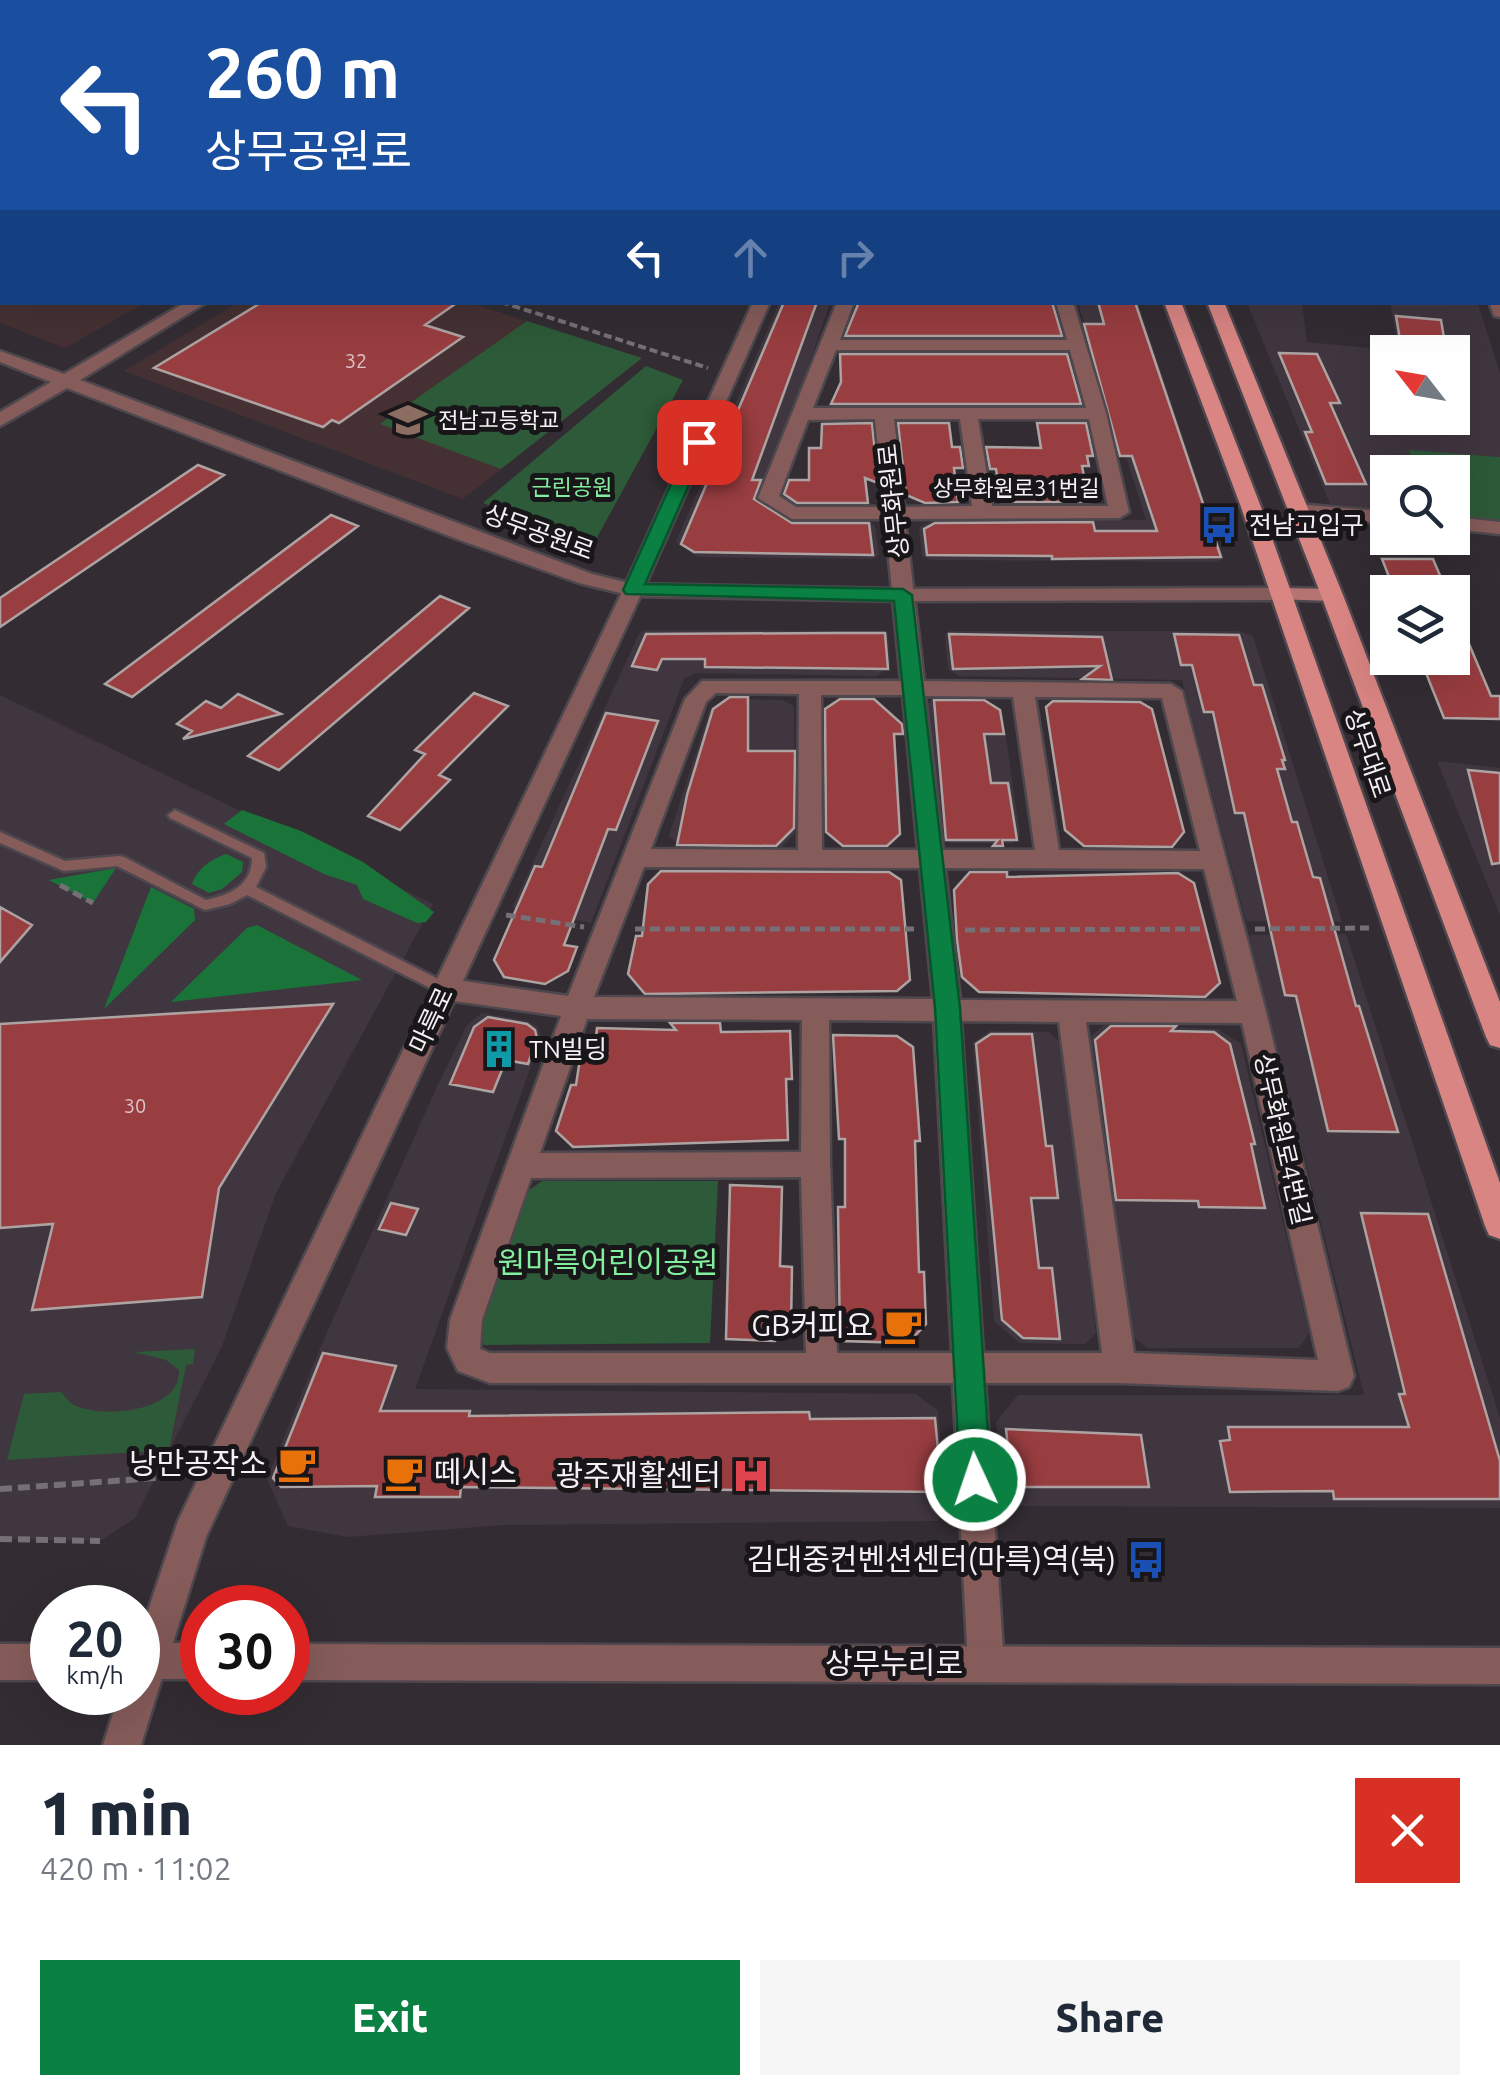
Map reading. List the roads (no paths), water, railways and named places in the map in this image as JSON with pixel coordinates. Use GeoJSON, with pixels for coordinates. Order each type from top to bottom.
{"type":"FeatureCollection","features":[{"type":"Feature","properties":{"kind":"main road","name":"상무대로"},"geometry":{"type":"LineString","coordinates":[[1173,305],[1282,594],[1500,1226]]}},
{"type":"Feature","properties":{"kind":"main road","name":"상무대로"},"geometry":{"type":"LineString","coordinates":[[1216,305],[1332,595],[1500,1037]]}},
{"type":"Feature","properties":{"kind":"main road","name":"상무공원로"},"geometry":{"type":"LineString","coordinates":[[1282,594],[1332,595]]}},
{"type":"Feature","properties":{"kind":"street"},"geometry":{"type":"LineString","coordinates":[[0,420],[194,305]]}},
{"type":"Feature","properties":{"kind":"street","name":"마륵로"},"geometry":{"type":"LineString","coordinates":[[160,1614],[190,1532],[633,590],[761,305]]}},
{"type":"Feature","properties":{"kind":"street","name":"상무화원로31번길"},"geometry":{"type":"LineString","coordinates":[[845,305],[768,498],[792,512],[1119,512],[1097,413]]}},
{"type":"Feature","properties":{"kind":"street"},"geometry":{"type":"LineString","coordinates":[[804,414],[1097,413],[1065,305]]}},
{"type":"Feature","properties":{"kind":"street"},"geometry":{"type":"LineString","coordinates":[[830,344],[1079,346]]}},
{"type":"Feature","properties":{"kind":"street","name":"상무공원로"},"geometry":{"type":"LineString","coordinates":[[0,356],[464,535],[586,580],[633,590],[903,595],[1282,594]]}},
{"type":"Feature","properties":{"kind":"street"},"geometry":{"type":"LineString","coordinates":[[968,413],[983,513]]}},
{"type":"Feature","properties":{"kind":"street","name":"상무화원로"},"geometry":{"type":"LineString","coordinates":[[884,414],[947,1008],[986,1664]]}},
{"type":"Feature","properties":{"kind":"street"},"geometry":{"type":"LineString","coordinates":[[1297,510],[1370,516]]}},
{"type":"Feature","properties":{"kind":"street"},"geometry":{"type":"LineString","coordinates":[[1470,526],[1500,528]]}},
{"type":"Feature","properties":{"kind":"street"},"geometry":{"type":"LineString","coordinates":[[815,1164],[520,1166],[696,699],[710,686],[1023,690],[1048,858]]}},
{"type":"Feature","properties":{"kind":"street"},"geometry":{"type":"LineString","coordinates":[[810,688],[810,857]]}},
{"type":"Feature","properties":{"kind":"street","name":"상무화원로4번길"},"geometry":{"type":"LineString","coordinates":[[520,1166],[466,1320],[462,1348],[469,1360],[490,1368],[1120,1368],[1338,1376],[1253,1012],[1171,691],[1023,690]]}},
{"type":"Feature","properties":{"kind":"street"},"geometry":{"type":"LineString","coordinates":[[637,858],[1214,860]]}},
{"type":"Feature","properties":{"kind":"street"},"geometry":{"type":"LineString","coordinates":[[445,989],[577,1008],[1253,1012]]}},
{"type":"Feature","properties":{"kind":"street"},"geometry":{"type":"LineString","coordinates":[[816,1008],[815,1164],[822,1368]]}},
{"type":"Feature","properties":{"kind":"street"},"geometry":{"type":"LineString","coordinates":[[1072,1010],[1120,1368]]}},
{"type":"Feature","properties":{"kind":"street"},"geometry":{"type":"LineString","coordinates":[[0,1662],[30,1662]]}},
{"type":"Feature","properties":{"kind":"street","name":"상무누리로"},"geometry":{"type":"LineString","coordinates":[[310,1662],[1500,1666]]}},
{"type":"Feature","properties":{"kind":"street","name":"마륵로"},"geometry":{"type":"LineString","coordinates":[[122,1745],[130,1715]]}},
{"type":"Feature","properties":{"kind":"lane"},"geometry":{"type":"LineString","coordinates":[[0,837],[64,866],[119,862],[204,905],[234,898],[247,889],[260,867],[259,856],[175,816]]}},
{"type":"Feature","properties":{"kind":"lane"},"geometry":{"type":"LineString","coordinates":[[247,889],[445,989]]}},
{"type":"Feature","properties":{"kind":"place","name":"전남고등학교"},"geometry":{"type":"Point","coordinates":[408,420]}},
{"type":"Feature","properties":{"kind":"place","name":"전남고입구"},"geometry":{"type":"Point","coordinates":[1219,525]}},
{"type":"Feature","properties":{"kind":"place","name":"TN빌딩"},"geometry":{"type":"Point","coordinates":[499,1049]}},
{"type":"Feature","properties":{"kind":"place","name":"GB커피요"},"geometry":{"type":"Point","coordinates":[903,1326]}},
{"type":"Feature","properties":{"kind":"place","name":"낭만공작소"},"geometry":{"type":"Point","coordinates":[297,1464]}},
{"type":"Feature","properties":{"kind":"place","name":"떼시스"},"geometry":{"type":"Point","coordinates":[404,1473]}},
{"type":"Feature","properties":{"kind":"place","name":"광주재활센터"},"geometry":{"type":"Point","coordinates":[751,1476]}},
{"type":"Feature","properties":{"kind":"place","name":"김대중컨벤션센터(마륵)역(북)"},"geometry":{"type":"Point","coordinates":[1146,1560]}},
{"type":"Feature","properties":{"kind":"park label","name":"근린공원"},"geometry":{"type":"Point","coordinates":[572,487]}},
{"type":"Feature","properties":{"kind":"park label","name":"원마륵어린이공원"},"geometry":{"type":"Point","coordinates":[608,1263]}}]}
